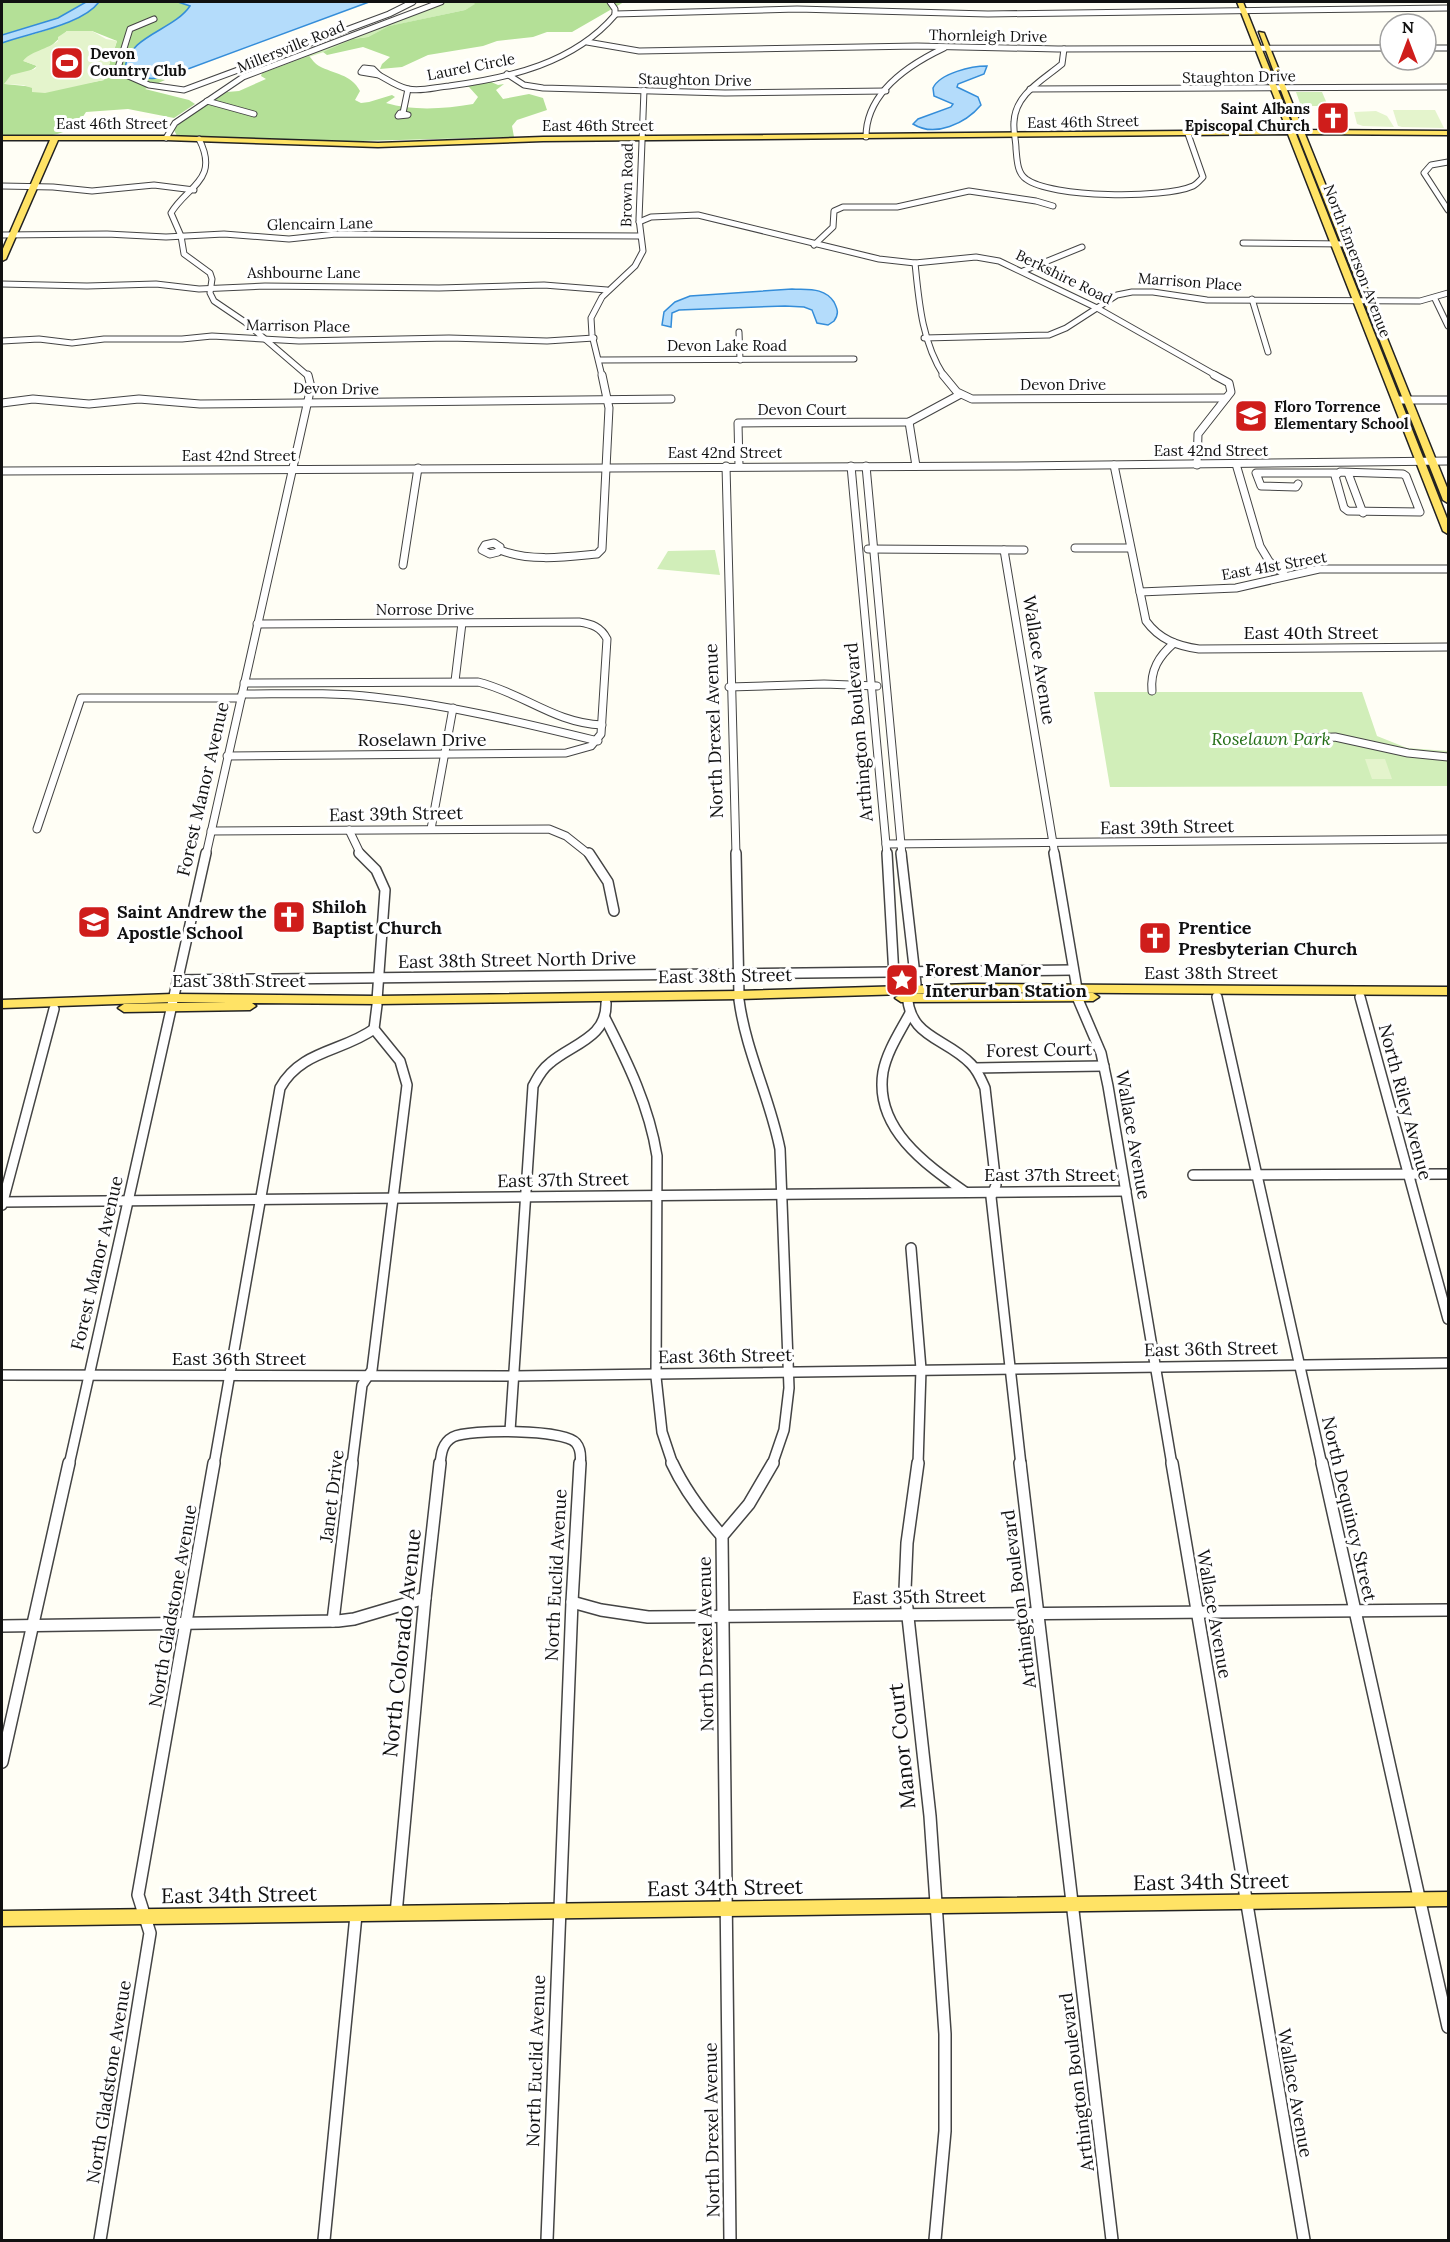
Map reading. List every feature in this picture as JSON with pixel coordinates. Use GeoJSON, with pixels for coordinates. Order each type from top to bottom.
{"type":"FeatureCollection","features":[{"type":"Feature","properties":{"kind":"main road","name":"North Emerson Avenue"},"geometry":{"type":"LineString","coordinates":[[1241,5],[1274,88],[1347,244],[1449,500]]}},
{"type":"Feature","properties":{"kind":"main road","name":"North Emerson Avenue"},"geometry":{"type":"LineString","coordinates":[[1250,5],[1284,88],[1297,134],[1336,244],[1449,531]]}},
{"type":"Feature","properties":{"kind":"main road","name":"East 46th Street"},"geometry":{"type":"LineString","coordinates":[[2,138],[166,138],[378,145],[543,139],[1449,133]]}},
{"type":"Feature","properties":{"kind":"main road"},"geometry":{"type":"LineString","coordinates":[[2,259],[32,186],[55,138]]}},
{"type":"Feature","properties":{"kind":"main road","name":"East 38th Street"},"geometry":{"type":"LineString","coordinates":[[377,1002],[606,1003],[907,992],[1449,991]]}},
{"type":"Feature","properties":{"kind":"main road","name":"East 38th Street"},"geometry":{"type":"LineString","coordinates":[[1077,993],[1217,997],[1449,998]]}},
{"type":"Feature","properties":{"kind":"main road","name":"East 38th Street"},"geometry":{"type":"LineString","coordinates":[[2,1004],[739,998]]}},
{"type":"Feature","properties":{"kind":"main road","name":"East 38th Street"},"geometry":{"type":"LineString","coordinates":[[2,1010],[172,1003]]}},
{"type":"Feature","properties":{"kind":"main road","name":"East 34th Street"},"geometry":{"type":"LineString","coordinates":[[2,1919],[1449,1899]]}},
{"type":"Feature","properties":{"kind":"street"},"geometry":{"type":"LineString","coordinates":[[154,19],[130,29],[117,70],[126,78],[171,90],[195,89],[232,72],[389,14],[413,2]]}},
{"type":"Feature","properties":{"kind":"street","name":"Millersville Road"},"geometry":{"type":"LineString","coordinates":[[166,138],[175,123],[243,77],[441,2]]}},
{"type":"Feature","properties":{"kind":"street"},"geometry":{"type":"LineString","coordinates":[[610,2],[615,14],[797,9],[988,14],[1241,5],[1449,8]]}},
{"type":"Feature","properties":{"kind":"street"},"geometry":{"type":"LineString","coordinates":[[789,2],[797,9]]}},
{"type":"Feature","properties":{"kind":"street","name":"Laurel Circle"},"geometry":{"type":"LineString","coordinates":[[408,89],[460,84],[507,74],[556,57],[587,42],[605,27],[615,14]]}},
{"type":"Feature","properties":{"kind":"street","name":"Thornleigh Drive"},"geometry":{"type":"LineString","coordinates":[[587,42],[646,51],[947,47],[1378,48]]}},
{"type":"Feature","properties":{"kind":"street"},"geometry":{"type":"LineString","coordinates":[[866,137],[868,116],[886,91],[911,66],[947,47]]}},
{"type":"Feature","properties":{"kind":"street"},"geometry":{"type":"LineString","coordinates":[[1064,49],[1061,66],[1030,89],[1015,111],[1014,136],[1021,174],[1030,183],[1042,187],[1082,192],[1136,194],[1184,191],[1201,183],[1203,176],[1191,134]]}},
{"type":"Feature","properties":{"kind":"street"},"geometry":{"type":"LineString","coordinates":[[232,72],[243,77]]}},
{"type":"Feature","properties":{"kind":"street","name":"Staughton Drive"},"geometry":{"type":"LineString","coordinates":[[507,74],[521,84],[534,88],[725,93],[886,91]]}},
{"type":"Feature","properties":{"kind":"street"},"geometry":{"type":"LineString","coordinates":[[379,75],[408,89],[403,113]]}},
{"type":"Feature","properties":{"kind":"street","name":"Staughton Drive"},"geometry":{"type":"LineString","coordinates":[[1030,89],[1449,87]]}},
{"type":"Feature","properties":{"kind":"street","name":"Brown Road"},"geometry":{"type":"LineString","coordinates":[[500,550],[523,556],[588,555],[599,553],[602,546],[608,399],[590,324],[597,302],[640,260],[643,248],[639,222],[644,90]]}},
{"type":"Feature","properties":{"kind":"street"},"geometry":{"type":"LineString","coordinates":[[207,101],[254,114]]}},
{"type":"Feature","properties":{"kind":"street","name":"Forest Manor Avenue"},"geometry":{"type":"LineString","coordinates":[[2,1762],[311,387],[308,374],[266,339],[214,301],[210,295],[212,279],[210,273],[185,256],[181,237],[172,219],[172,211],[194,190],[200,180],[206,163],[205,149],[199,139]]}},
{"type":"Feature","properties":{"kind":"street"},"geometry":{"type":"LineString","coordinates":[[1449,162],[1428,167],[1425,175],[1449,210]]}},
{"type":"Feature","properties":{"kind":"street"},"geometry":{"type":"LineString","coordinates":[[2,186],[92,191],[154,185],[194,190]]}},
{"type":"Feature","properties":{"kind":"street"},"geometry":{"type":"LineString","coordinates":[[814,245],[834,228],[834,211],[841,207],[890,208],[969,191],[1036,201],[1053,206]]}},
{"type":"Feature","properties":{"kind":"street","name":"Berkshire Road"},"geometry":{"type":"LineString","coordinates":[[639,222],[651,217],[702,215],[866,257],[915,263],[976,257],[999,261],[1097,308],[1226,380],[1232,389],[1226,398]]}},
{"type":"Feature","properties":{"kind":"street","name":"Glencairn Lane"},"geometry":{"type":"LineString","coordinates":[[2,235],[107,234],[181,237],[219,234],[289,239],[336,234],[640,236]]}},
{"type":"Feature","properties":{"kind":"street"},"geometry":{"type":"LineString","coordinates":[[1243,243],[1347,244]]}},
{"type":"Feature","properties":{"kind":"street"},"geometry":{"type":"LineString","coordinates":[[1023,272],[1082,247]]}},
{"type":"Feature","properties":{"kind":"street"},"geometry":{"type":"LineString","coordinates":[[915,263],[924,338],[936,365],[959,395],[909,422],[916,466]]}},
{"type":"Feature","properties":{"kind":"street","name":"Ashbourne Lane"},"geometry":{"type":"LineString","coordinates":[[2,284],[74,286],[156,284],[210,289],[544,285],[607,290]]}},
{"type":"Feature","properties":{"kind":"street","name":"Marrison Place"},"geometry":{"type":"LineString","coordinates":[[924,338],[1044,336],[1062,330],[1121,294],[1140,291],[1199,299],[1435,299]]}},
{"type":"Feature","properties":{"kind":"street"},"geometry":{"type":"LineString","coordinates":[[1449,293],[1435,299],[1449,326]]}},
{"type":"Feature","properties":{"kind":"street"},"geometry":{"type":"LineString","coordinates":[[1252,299],[1268,352]]}},
{"type":"Feature","properties":{"kind":"street"},"geometry":{"type":"LineString","coordinates":[[739,332],[740,360]]}},
{"type":"Feature","properties":{"kind":"street","name":"Marrison Place"},"geometry":{"type":"LineString","coordinates":[[2,341],[39,339],[72,343],[104,339],[182,339],[212,336],[364,341],[449,338],[547,341],[594,338]]}},
{"type":"Feature","properties":{"kind":"street","name":"Devon Lake Road"},"geometry":{"type":"LineString","coordinates":[[600,360],[854,359]]}},
{"type":"Feature","properties":{"kind":"street","name":"Devon Drive"},"geometry":{"type":"LineString","coordinates":[[959,395],[972,399],[1226,398]]}},
{"type":"Feature","properties":{"kind":"street"},"geometry":{"type":"LineString","coordinates":[[1197,465],[1198,434],[1226,398]]}},
{"type":"Feature","properties":{"kind":"street","name":"Devon Drive"},"geometry":{"type":"LineString","coordinates":[[2,403],[33,399],[81,404],[139,399],[187,404],[307,401],[399,403],[496,399],[671,399]]}},
{"type":"Feature","properties":{"kind":"street"},"geometry":{"type":"LineString","coordinates":[[1397,400],[1449,400]]}},
{"type":"Feature","properties":{"kind":"street","name":"Devon Court"},"geometry":{"type":"LineString","coordinates":[[739,466],[738,423],[909,422]]}},
{"type":"Feature","properties":{"kind":"street","name":"East 42nd Street"},"geometry":{"type":"LineString","coordinates":[[2,471],[1197,465],[1449,461]]}},
{"type":"Feature","properties":{"kind":"street"},"geometry":{"type":"LineString","coordinates":[[1338,463],[1363,513]]}},
{"type":"Feature","properties":{"kind":"street"},"geometry":{"type":"LineString","coordinates":[[1236,464],[1260,546],[1269,561],[1286,576]]}},
{"type":"Feature","properties":{"kind":"street"},"geometry":{"type":"LineString","coordinates":[[1114,465],[1130,548],[1149,626],[1174,643],[1161,655],[1154,668],[1152,691]]}},
{"type":"Feature","properties":{"kind":"street","name":"North Drexel Avenue"},"geometry":{"type":"LineString","coordinates":[[726,466],[736,974],[746,1041],[776,1126],[781,1156],[789,1395],[786,1423],[773,1464],[752,1501],[722,1536],[730,2241]]}},
{"type":"Feature","properties":{"kind":"street","name":"Arthington Boulevard"},"geometry":{"type":"LineString","coordinates":[[850,466],[860,549],[886,844],[896,972],[894,976],[897,984],[907,992],[910,1013],[924,1031],[961,1054],[975,1068],[985,1088],[996,1185],[991,1197],[1009,1368],[1112,2241]]}},
{"type":"Feature","properties":{"kind":"street","name":"Arthington Boulevard"},"geometry":{"type":"LineString","coordinates":[[866,466],[907,914],[915,971]]}},
{"type":"Feature","properties":{"kind":"street"},"geometry":{"type":"LineString","coordinates":[[403,565],[418,468]]}},
{"type":"Feature","properties":{"kind":"street"},"geometry":{"type":"LineString","coordinates":[[1298,484],[1296,487],[1261,486],[1256,473],[1342,473],[1403,474],[1406,476],[1420,512],[1352,513],[1345,509],[1342,473]]}},
{"type":"Feature","properties":{"kind":"street"},"geometry":{"type":"LineString","coordinates":[[1075,548],[1130,548]]}},
{"type":"Feature","properties":{"kind":"street"},"geometry":{"type":"LineString","coordinates":[[860,549],[1024,550]]}},
{"type":"Feature","properties":{"kind":"street","name":"Wallace Avenue"},"geometry":{"type":"LineString","coordinates":[[1004,550],[1077,993],[1104,1066],[1304,2241]]}},
{"type":"Feature","properties":{"kind":"street","name":"East 41st Street"},"geometry":{"type":"LineString","coordinates":[[1140,592],[1236,588],[1319,569],[1449,568]]}},
{"type":"Feature","properties":{"kind":"street","name":"Norrose Drive"},"geometry":{"type":"LineString","coordinates":[[257,624],[582,622],[593,625],[603,631],[607,639],[602,725]]}},
{"type":"Feature","properties":{"kind":"street"},"geometry":{"type":"LineString","coordinates":[[456,681],[462,623]]}},
{"type":"Feature","properties":{"kind":"street","name":"East 40th Street"},"geometry":{"type":"LineString","coordinates":[[1174,643],[1200,649],[1449,647]]}},
{"type":"Feature","properties":{"kind":"street"},"geometry":{"type":"LineString","coordinates":[[37,829],[81,698],[338,694],[453,708],[598,741],[602,725],[565,722],[546,714],[504,688],[484,683],[456,681],[244,683]]}},
{"type":"Feature","properties":{"kind":"street"},"geometry":{"type":"LineString","coordinates":[[729,687],[824,684],[885,686]]}},
{"type":"Feature","properties":{"kind":"street"},"geometry":{"type":"LineString","coordinates":[[431,829],[453,708]]}},
{"type":"Feature","properties":{"kind":"street"},"geometry":{"type":"LineString","coordinates":[[1303,738],[1335,737],[1408,753],[1449,757]]}},
{"type":"Feature","properties":{"kind":"street","name":"Roselawn Drive"},"geometry":{"type":"LineString","coordinates":[[227,756],[573,753],[589,748],[598,741]]}},
{"type":"Feature","properties":{"kind":"street","name":"East 39th Street"},"geometry":{"type":"LineString","coordinates":[[211,831],[540,828],[559,832],[577,843],[603,872],[609,884],[614,911]]}},
{"type":"Feature","properties":{"kind":"street"},"geometry":{"type":"LineString","coordinates":[[349,830],[359,853],[376,870],[385,890],[380,978],[374,1029],[399,1056],[406,1076],[372,1370],[368,1376]]}},
{"type":"Feature","properties":{"kind":"street","name":"East 39th Street"},"geometry":{"type":"LineString","coordinates":[[886,844],[1449,839]]}},
{"type":"Feature","properties":{"kind":"street","name":"East 38th Street North Drive"},"geometry":{"type":"LineString","coordinates":[[177,980],[1073,970]]}},
{"type":"Feature","properties":{"kind":"street"},"geometry":{"type":"LineString","coordinates":[[907,992],[916,984],[915,971]]}},
{"type":"Feature","properties":{"kind":"street","name":"North Dequincy Street"},"geometry":{"type":"LineString","coordinates":[[1217,997],[1449,2027]]}},
{"type":"Feature","properties":{"kind":"street","name":"North Riley Avenue"},"geometry":{"type":"LineString","coordinates":[[1360,997],[1407,1174],[1449,1319]]}},
{"type":"Feature","properties":{"kind":"street"},"geometry":{"type":"LineString","coordinates":[[606,1003],[605,1018],[640,1091],[651,1120],[658,1157],[655,1373],[659,1426],[670,1461],[693,1504],[722,1536]]}},
{"type":"Feature","properties":{"kind":"street"},"geometry":{"type":"LineString","coordinates":[[2,1203],[54,1009]]}},
{"type":"Feature","properties":{"kind":"street"},"geometry":{"type":"LineString","coordinates":[[910,1013],[882,1072],[886,1111],[896,1130],[914,1152],[965,1192]]}},
{"type":"Feature","properties":{"kind":"street"},"geometry":{"type":"LineString","coordinates":[[510,1431],[532,1089],[536,1078],[550,1060],[592,1034],[605,1018]]}},
{"type":"Feature","properties":{"kind":"street","name":"North Gladstone Avenue"},"geometry":{"type":"LineString","coordinates":[[100,2241],[150,1933],[138,1895],[279,1091],[285,1077],[303,1062],[352,1044],[374,1029]]}},
{"type":"Feature","properties":{"kind":"street","name":"Forest Court"},"geometry":{"type":"LineString","coordinates":[[975,1068],[1104,1066]]}},
{"type":"Feature","properties":{"kind":"street"},"geometry":{"type":"LineString","coordinates":[[1193,1175],[1449,1174]]}},
{"type":"Feature","properties":{"kind":"street","name":"East 37th Street"},"geometry":{"type":"LineString","coordinates":[[2,1203],[1126,1191]]}},
{"type":"Feature","properties":{"kind":"street","name":"Manor Court"},"geometry":{"type":"LineString","coordinates":[[911,1248],[921,1369],[920,1451],[906,1558],[907,1614],[930,1816],[944,2002],[946,2114],[935,2241]]}},
{"type":"Feature","properties":{"kind":"street","name":"East 36th Street"},"geometry":{"type":"LineString","coordinates":[[2,1375],[514,1376],[1449,1363]]}},
{"type":"Feature","properties":{"kind":"street","name":"Janet Drive"},"geometry":{"type":"LineString","coordinates":[[333,1621],[362,1385],[368,1376]]}},
{"type":"Feature","properties":{"kind":"street","name":"North Colorado Avenue"},"geometry":{"type":"LineString","coordinates":[[396,1914],[425,1598],[443,1446],[455,1436],[510,1431]]}},
{"type":"Feature","properties":{"kind":"street","name":"North Euclid Avenue"},"geometry":{"type":"LineString","coordinates":[[510,1431],[562,1435],[575,1441],[580,1449],[547,2241]]}},
{"type":"Feature","properties":{"kind":"street"},"geometry":{"type":"LineString","coordinates":[[2,1626],[333,1621],[354,1619],[425,1598]]}},
{"type":"Feature","properties":{"kind":"street","name":"East 35th Street"},"geometry":{"type":"LineString","coordinates":[[572,1602],[629,1616],[722,1617],[1449,1610]]}},
{"type":"Feature","properties":{"kind":"street"},"geometry":{"type":"LineString","coordinates":[[324,2241],[356,1915]]}},
{"type":"Feature","properties":{"kind":"green space"},"geometry":{"type":"Polygon","coordinates":[[[2,2],[86,2],[58,18],[2,35],[2,2]]]}},
{"type":"Feature","properties":{"kind":"green space"},"geometry":{"type":"Polygon","coordinates":[[[99,2],[189,3],[190,6],[177,21],[154,33],[132,50],[153,78],[165,80],[145,89],[189,100],[195,104],[174,118],[128,109],[86,112],[69,129],[49,136],[2,135],[2,43],[68,23],[91,10],[99,2]],[[67,31],[48,49],[24,61],[37,66],[5,84],[54,89],[104,80],[117,41],[92,31],[67,31]]]}},
{"type":"Feature","properties":{"kind":"green space"},"geometry":{"type":"Polygon","coordinates":[[[445,2],[473,2],[476,4],[465,10],[390,26],[368,37],[353,39],[333,49],[254,75],[445,2]]]}},
{"type":"Feature","properties":{"kind":"green space"},"geometry":{"type":"Polygon","coordinates":[[[473,2],[624,2],[572,32],[547,32],[533,37],[497,41],[483,46],[428,55],[402,67],[380,69],[390,57],[363,47],[327,55],[323,52],[353,39],[368,37],[389,26],[465,10],[475,4],[473,2]]]}},
{"type":"Feature","properties":{"kind":"green space","name":"Devon Country Club"},"geometry":{"type":"Polygon","coordinates":[[[67,31],[92,31],[106,39],[117,41],[104,80],[45,93],[32,92],[32,88],[23,85],[4,84],[11,75],[35,69],[37,66],[23,61],[58,41],[58,37],[67,31]]]}},
{"type":"Feature","properties":{"kind":"green space"},"geometry":{"type":"Polygon","coordinates":[[[309,56],[319,66],[352,81],[360,91],[355,100],[361,103],[392,95],[395,97],[386,103],[407,107],[440,108],[473,104],[478,97],[469,87],[462,86],[489,81],[498,85],[504,84],[496,90],[503,99],[529,94],[543,98],[547,110],[517,120],[512,126],[514,137],[325,142],[177,136],[174,130],[181,121],[227,92],[239,91],[266,79],[261,76],[262,73],[309,56]]]}},
{"type":"Feature","properties":{"kind":"green space"},"geometry":{"type":"Polygon","coordinates":[[[1296,92],[1322,92],[1328,106],[1301,106],[1296,92]]]}},
{"type":"Feature","properties":{"kind":"green space"},"geometry":{"type":"Polygon","coordinates":[[[1393,110],[1435,110],[1444,128],[1398,126],[1393,110]]]}},
{"type":"Feature","properties":{"kind":"green space"},"geometry":{"type":"Polygon","coordinates":[[[1376,111],[1387,116],[1394,127],[1357,124],[1354,112],[1376,111]]]}},
{"type":"Feature","properties":{"kind":"green space"},"geometry":{"type":"Polygon","coordinates":[[[715,550],[720,575],[657,569],[668,551],[715,550]]]}},
{"type":"Feature","properties":{"kind":"green space","name":"Roselawn Park"},"geometry":{"type":"Polygon","coordinates":[[[1094,692],[1362,692],[1377,736],[1407,748],[1448,751],[1448,786],[1110,787],[1094,692]]]}},
{"type":"Feature","properties":{"kind":"green space"},"geometry":{"type":"Polygon","coordinates":[[[1365,759],[1385,759],[1392,779],[1372,779],[1365,759]]]}},
{"type":"Feature","properties":{"kind":"water"},"geometry":{"type":"Polygon","coordinates":[[[86,2],[99,2],[80,17],[2,43],[2,35],[58,18],[86,2]]]}},
{"type":"Feature","properties":{"kind":"water"},"geometry":{"type":"Polygon","coordinates":[[[178,2],[369,2],[169,76],[146,78],[129,72],[125,68],[134,48],[173,22],[190,6],[178,2]]]}},
{"type":"Feature","properties":{"kind":"water"},"geometry":{"type":"Polygon","coordinates":[[[987,66],[984,74],[958,84],[957,87],[978,97],[981,105],[975,112],[959,123],[940,129],[922,128],[913,124],[918,119],[951,107],[953,104],[934,96],[933,88],[942,78],[965,69],[987,66]]]}},
{"type":"Feature","properties":{"kind":"water"},"geometry":{"type":"Polygon","coordinates":[[[792,289],[815,290],[830,297],[837,310],[834,321],[828,325],[817,323],[812,310],[785,306],[679,310],[672,313],[671,327],[662,325],[664,312],[675,302],[690,296],[792,289]]]}},
{"type":"Feature","properties":{"kind":"place","name":"Devon Country Club"},"geometry":{"type":"Point","coordinates":[67,63]}},
{"type":"Feature","properties":{"kind":"place","name":"Saint Albans Episcopal Church"},"geometry":{"type":"Point","coordinates":[1333,118]}},
{"type":"Feature","properties":{"kind":"place","name":"Floro Torrence Elementary School"},"geometry":{"type":"Point","coordinates":[1251,416]}},
{"type":"Feature","properties":{"kind":"place","name":"Shiloh Baptist Church"},"geometry":{"type":"Point","coordinates":[289,917]}},
{"type":"Feature","properties":{"kind":"place","name":"Saint Andrew the Apostle School"},"geometry":{"type":"Point","coordinates":[94,922]}},
{"type":"Feature","properties":{"kind":"place","name":"Prentice Presbyterian Church"},"geometry":{"type":"Point","coordinates":[1155,938]}},
{"type":"Feature","properties":{"kind":"place","name":"Forest Manor Interurban Station"},"geometry":{"type":"Point","coordinates":[902,980]}}]}
